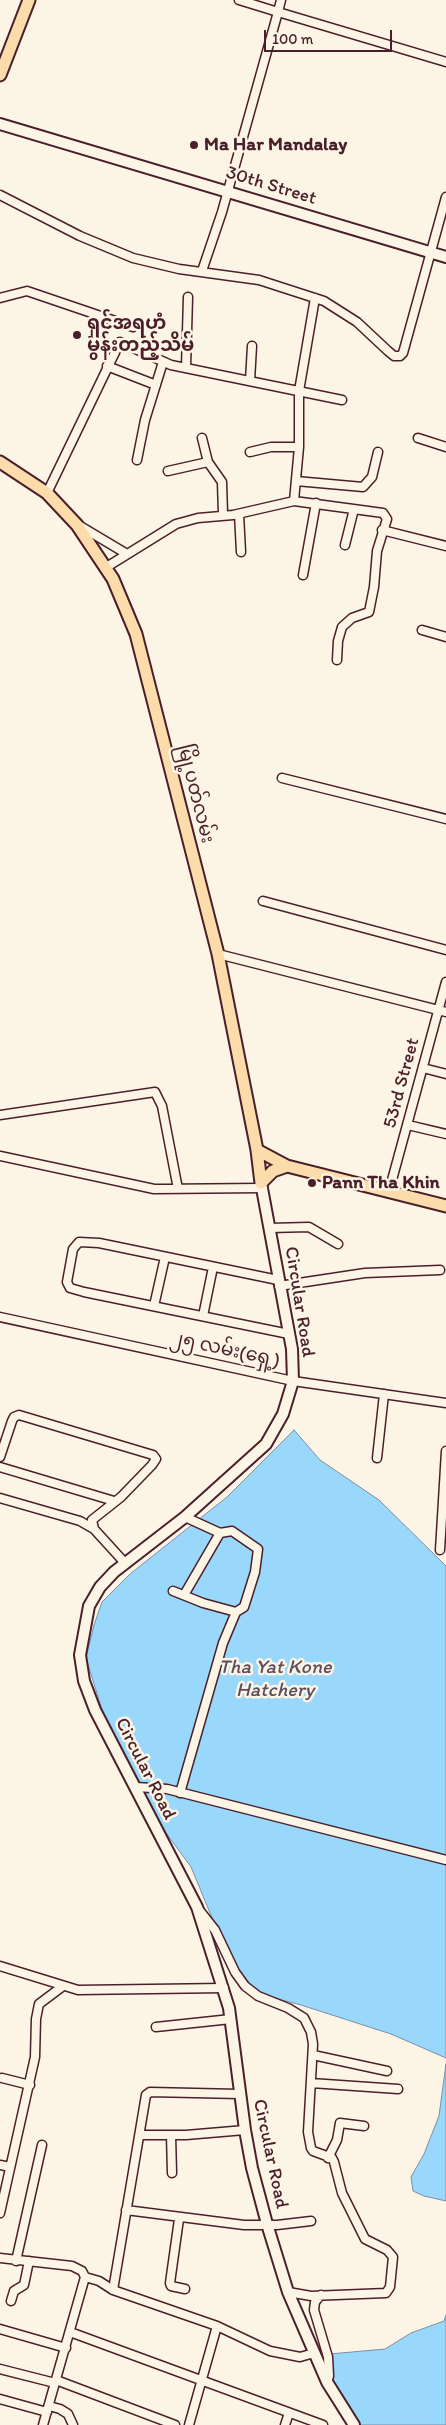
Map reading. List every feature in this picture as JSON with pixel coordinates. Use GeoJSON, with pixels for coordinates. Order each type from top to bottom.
{"type":"FeatureCollection","features":[{"type":"Feature","properties":{"kind":"main road"},"geometry":{"type":"LineString","coordinates":[[0,75],[29,0]]}},
{"type":"Feature","properties":{"kind":"main road","name":"မြို့ပတ်လမ်း"},"geometry":{"type":"LineString","coordinates":[[0,462],[47,493],[77,524],[113,579],[136,634],[218,954],[230,1025],[257,1150],[261,1186]]}},
{"type":"Feature","properties":{"kind":"main road"},"geometry":{"type":"LineString","coordinates":[[257,1150],[287,1166],[446,1206]]}},
{"type":"Feature","properties":{"kind":"main road"},"geometry":{"type":"LineString","coordinates":[[261,1186],[273,1171],[287,1166]]}},
{"type":"Feature","properties":{"kind":"street"},"geometry":{"type":"LineString","coordinates":[[239,0],[446,62]]}},
{"type":"Feature","properties":{"kind":"street"},"geometry":{"type":"LineString","coordinates":[[202,271],[228,191],[281,0]]}},
{"type":"Feature","properties":{"kind":"street","name":"30th Street"},"geometry":{"type":"LineString","coordinates":[[0,124],[446,257]]}},
{"type":"Feature","properties":{"kind":"street"},"geometry":{"type":"LineString","coordinates":[[0,195],[80,236],[134,258],[179,270],[202,271],[259,280],[315,298],[357,322],[394,356],[400,356],[403,353],[446,197]]}},
{"type":"Feature","properties":{"kind":"street"},"geometry":{"type":"LineString","coordinates":[[0,298],[27,291],[133,326]]}},
{"type":"Feature","properties":{"kind":"street"},"geometry":{"type":"LineString","coordinates":[[186,367],[188,298]]}},
{"type":"Feature","properties":{"kind":"street"},"geometry":{"type":"LineString","coordinates":[[294,501],[299,447],[299,391],[315,298]]}},
{"type":"Feature","properties":{"kind":"street"},"geometry":{"type":"LineString","coordinates":[[47,493],[118,343],[123,341],[163,362],[342,400]]}},
{"type":"Feature","properties":{"kind":"street"},"geometry":{"type":"LineString","coordinates":[[250,381],[252,346]]}},
{"type":"Feature","properties":{"kind":"street"},"geometry":{"type":"LineString","coordinates":[[137,460],[145,420],[163,362]]}},
{"type":"Feature","properties":{"kind":"street"},"geometry":{"type":"LineString","coordinates":[[107,366],[156,385]]}},
{"type":"Feature","properties":{"kind":"street"},"geometry":{"type":"LineString","coordinates":[[202,438],[208,462],[222,482],[223,514]]}},
{"type":"Feature","properties":{"kind":"street"},"geometry":{"type":"LineString","coordinates":[[418,438],[446,447]]}},
{"type":"Feature","properties":{"kind":"street"},"geometry":{"type":"LineString","coordinates":[[250,452],[271,446],[299,447]]}},
{"type":"Feature","properties":{"kind":"street"},"geometry":{"type":"LineString","coordinates":[[296,481],[363,487],[372,478],[378,452]]}},
{"type":"Feature","properties":{"kind":"street"},"geometry":{"type":"LineString","coordinates":[[168,471],[208,462]]}},
{"type":"Feature","properties":{"kind":"street"},"geometry":{"type":"LineString","coordinates":[[105,568],[176,524],[198,518],[223,514],[239,514],[294,501],[386,515],[377,551],[374,587],[369,612],[352,618],[342,627],[338,641],[337,660]]}},
{"type":"Feature","properties":{"kind":"street"},"geometry":{"type":"LineString","coordinates":[[303,575],[316,503]]}},
{"type":"Feature","properties":{"kind":"street"},"geometry":{"type":"LineString","coordinates":[[345,545],[354,509]]}},
{"type":"Feature","properties":{"kind":"street"},"geometry":{"type":"LineString","coordinates":[[239,514],[241,552]]}},
{"type":"Feature","properties":{"kind":"street"},"geometry":{"type":"LineString","coordinates":[[77,524],[127,554]]}},
{"type":"Feature","properties":{"kind":"street"},"geometry":{"type":"LineString","coordinates":[[382,530],[446,546]]}},
{"type":"Feature","properties":{"kind":"street"},"geometry":{"type":"LineString","coordinates":[[422,630],[446,637]]}},
{"type":"Feature","properties":{"kind":"street"},"geometry":{"type":"LineString","coordinates":[[282,778],[446,819]]}},
{"type":"Feature","properties":{"kind":"street"},"geometry":{"type":"LineString","coordinates":[[263,901],[446,950]]}},
{"type":"Feature","properties":{"kind":"street"},"geometry":{"type":"LineString","coordinates":[[218,954],[442,1011]]}},
{"type":"Feature","properties":{"kind":"street","name":"53rd Street"},"geometry":{"type":"LineString","coordinates":[[389,1191],[423,1068],[442,1011],[446,982]]}},
{"type":"Feature","properties":{"kind":"street"},"geometry":{"type":"LineString","coordinates":[[423,1068],[446,1074]]}},
{"type":"Feature","properties":{"kind":"street"},"geometry":{"type":"LineString","coordinates":[[0,1115],[155,1092],[162,1106],[178,1189]]}},
{"type":"Feature","properties":{"kind":"street"},"geometry":{"type":"LineString","coordinates":[[408,1125],[446,1134]]}},
{"type":"Feature","properties":{"kind":"street"},"geometry":{"type":"LineString","coordinates":[[0,1156],[138,1186],[178,1189],[261,1186]]}},
{"type":"Feature","properties":{"kind":"street","name":"Circular Road"},"geometry":{"type":"LineString","coordinates":[[261,1186],[289,1334],[293,1382],[284,1414],[266,1444],[185,1517],[125,1563],[100,1587],[89,1606],[80,1655],[84,1681],[95,1710],[196,1907],[224,1988],[231,2019],[245,2130],[252,2168],[267,2224],[288,2292],[314,2353],[327,2382],[354,2425]]}},
{"type":"Feature","properties":{"kind":"street"},"geometry":{"type":"LineString","coordinates":[[270,1228],[308,1227],[338,1244]]}},
{"type":"Feature","properties":{"kind":"street"},"geometry":{"type":"LineString","coordinates":[[289,1334],[70,1288],[67,1282],[67,1273],[73,1249],[79,1242],[99,1244],[258,1276],[279,1283],[365,1273],[440,1270]]}},
{"type":"Feature","properties":{"kind":"street"},"geometry":{"type":"LineString","coordinates":[[154,1306],[165,1257]]}},
{"type":"Feature","properties":{"kind":"street"},"geometry":{"type":"LineString","coordinates":[[203,1316],[213,1268]]}},
{"type":"Feature","properties":{"kind":"street","name":"၂၅ လမ်း(ရှေ့)"},"geometry":{"type":"LineString","coordinates":[[0,1317],[293,1382],[446,1403]]}},
{"type":"Feature","properties":{"kind":"street"},"geometry":{"type":"LineString","coordinates":[[376,1458],[384,1394]]}},
{"type":"Feature","properties":{"kind":"street"},"geometry":{"type":"LineString","coordinates":[[0,1457],[12,1421],[14,1417],[19,1415],[153,1455],[156,1459],[152,1465],[121,1497],[92,1520],[94,1529]]}},
{"type":"Feature","properties":{"kind":"street"},"geometry":{"type":"LineString","coordinates":[[440,1550],[446,1452]]}},
{"type":"Feature","properties":{"kind":"street"},"geometry":{"type":"LineString","coordinates":[[0,1467],[114,1501]]}},
{"type":"Feature","properties":{"kind":"street"},"geometry":{"type":"LineString","coordinates":[[0,1498],[80,1521],[94,1529],[125,1563]]}},
{"type":"Feature","properties":{"kind":"street"},"geometry":{"type":"LineString","coordinates":[[180,1793],[223,1644],[236,1612],[244,1607],[256,1572],[258,1549],[232,1531],[220,1533],[185,1517]]}},
{"type":"Feature","properties":{"kind":"street"},"geometry":{"type":"LineString","coordinates":[[184,1595],[220,1533]]}},
{"type":"Feature","properties":{"kind":"street"},"geometry":{"type":"LineString","coordinates":[[173,1591],[236,1612]]}},
{"type":"Feature","properties":{"kind":"street"},"geometry":{"type":"LineString","coordinates":[[136,1787],[152,1787],[180,1793],[446,1860]]}},
{"type":"Feature","properties":{"kind":"street"},"geometry":{"type":"LineString","coordinates":[[196,1907],[215,1930],[245,1986],[258,1996],[288,2008],[304,2018],[311,2032],[312,2055],[308,2132],[313,2151],[332,2158],[345,2198],[355,2213],[366,2239],[391,2253],[394,2262],[390,2287],[386,2293],[311,2296],[288,2292]]}},
{"type":"Feature","properties":{"kind":"street"},"geometry":{"type":"LineString","coordinates":[[0,1966],[78,1990],[224,1988]]}},
{"type":"Feature","properties":{"kind":"street"},"geometry":{"type":"LineString","coordinates":[[0,2213],[2,2194],[36,2057],[36,2019],[39,2004],[63,1986]]}},
{"type":"Feature","properties":{"kind":"street"},"geometry":{"type":"LineString","coordinates":[[156,2027],[231,2019]]}},
{"type":"Feature","properties":{"kind":"street"},"geometry":{"type":"LineString","coordinates":[[312,2055],[387,2071]]}},
{"type":"Feature","properties":{"kind":"street"},"geometry":{"type":"LineString","coordinates":[[2,2078],[30,2085]]}},
{"type":"Feature","properties":{"kind":"street"},"geometry":{"type":"LineString","coordinates":[[311,2083],[398,2089]]}},
{"type":"Feature","properties":{"kind":"street"},"geometry":{"type":"LineString","coordinates":[[113,2290],[145,2098],[150,2092],[239,2094]]}},
{"type":"Feature","properties":{"kind":"street"},"geometry":{"type":"LineString","coordinates":[[328,2158],[337,2140],[340,2123],[364,2126]]}},
{"type":"Feature","properties":{"kind":"street"},"geometry":{"type":"LineString","coordinates":[[140,2135],[245,2130]]}},
{"type":"Feature","properties":{"kind":"street"},"geometry":{"type":"LineString","coordinates":[[171,2135],[172,2174]]}},
{"type":"Feature","properties":{"kind":"street"},"geometry":{"type":"LineString","coordinates":[[16,2261],[42,2145]]}},
{"type":"Feature","properties":{"kind":"street"},"geometry":{"type":"LineString","coordinates":[[0,2165],[10,2167]]}},
{"type":"Feature","properties":{"kind":"street"},"geometry":{"type":"LineString","coordinates":[[126,2210],[244,2225],[311,2221]]}},
{"type":"Feature","properties":{"kind":"street"},"geometry":{"type":"LineString","coordinates":[[180,2218],[170,2284],[185,2288]]}},
{"type":"Feature","properties":{"kind":"street"},"geometry":{"type":"LineString","coordinates":[[0,2258],[72,2266],[82,2271],[85,2277],[43,2425]]}},
{"type":"Feature","properties":{"kind":"street"},"geometry":{"type":"LineString","coordinates":[[10,2301],[14,2291],[24,2285],[29,2261]]}},
{"type":"Feature","properties":{"kind":"street"},"geometry":{"type":"LineString","coordinates":[[85,2277],[100,2281],[113,2290],[217,2326],[281,2354],[300,2357],[314,2353]]}},
{"type":"Feature","properties":{"kind":"street"},"geometry":{"type":"LineString","coordinates":[[321,2295],[315,2302],[314,2310],[328,2357],[329,2376],[327,2382]]}},
{"type":"Feature","properties":{"kind":"street"},"geometry":{"type":"LineString","coordinates":[[189,2425],[217,2326]]}},
{"type":"Feature","properties":{"kind":"street"},"geometry":{"type":"LineString","coordinates":[[0,2329],[66,2348]]}},
{"type":"Feature","properties":{"kind":"street"},"geometry":{"type":"LineString","coordinates":[[70,2332],[323,2425]]}},
{"type":"Feature","properties":{"kind":"street"},"geometry":{"type":"LineString","coordinates":[[0,2368],[56,2382],[176,2425]]}},
{"type":"Feature","properties":{"kind":"street"},"geometry":{"type":"LineString","coordinates":[[0,2399],[48,2409],[60,2409],[68,2414],[73,2425]]}},
{"type":"Feature","properties":{"kind":"street"},"geometry":{"type":"LineString","coordinates":[[285,2425],[289,2414]]}},
{"type":"Feature","properties":{"kind":"water","name":"Tha Yat Kone Hatchery"},"geometry":{"type":"Polygon","coordinates":[[[294,1430],[320,1460],[379,1500],[446,1566],[446,2058],[391,2034],[301,2005],[256,1993],[242,1976],[220,1937],[191,1867],[150,1811],[123,1762],[104,1716],[86,1658],[102,1602],[130,1574],[227,1497],[294,1430]]]}},
{"type":"Feature","properties":{"kind":"water"},"geometry":{"type":"Polygon","coordinates":[[[446,2064],[446,2201],[424,2196],[413,2191],[411,2177],[424,2154],[439,2116],[446,2064]]]}},
{"type":"Feature","properties":{"kind":"water"},"geometry":{"type":"Polygon","coordinates":[[[446,2315],[446,2425],[354,2425],[333,2395],[330,2354],[385,2349],[411,2333],[444,2321],[446,2315]]]}},
{"type":"Feature","properties":{"kind":"place","name":"Ma Har Mandalay"},"geometry":{"type":"Point","coordinates":[194,145]}},
{"type":"Feature","properties":{"kind":"place","name":"ရှင်အရဟံ မွန်းတည့်သိမ်"},"geometry":{"type":"Point","coordinates":[77,335]}},
{"type":"Feature","properties":{"kind":"place","name":"Pann Tha Khin"},"geometry":{"type":"Point","coordinates":[312,1183]}}]}
